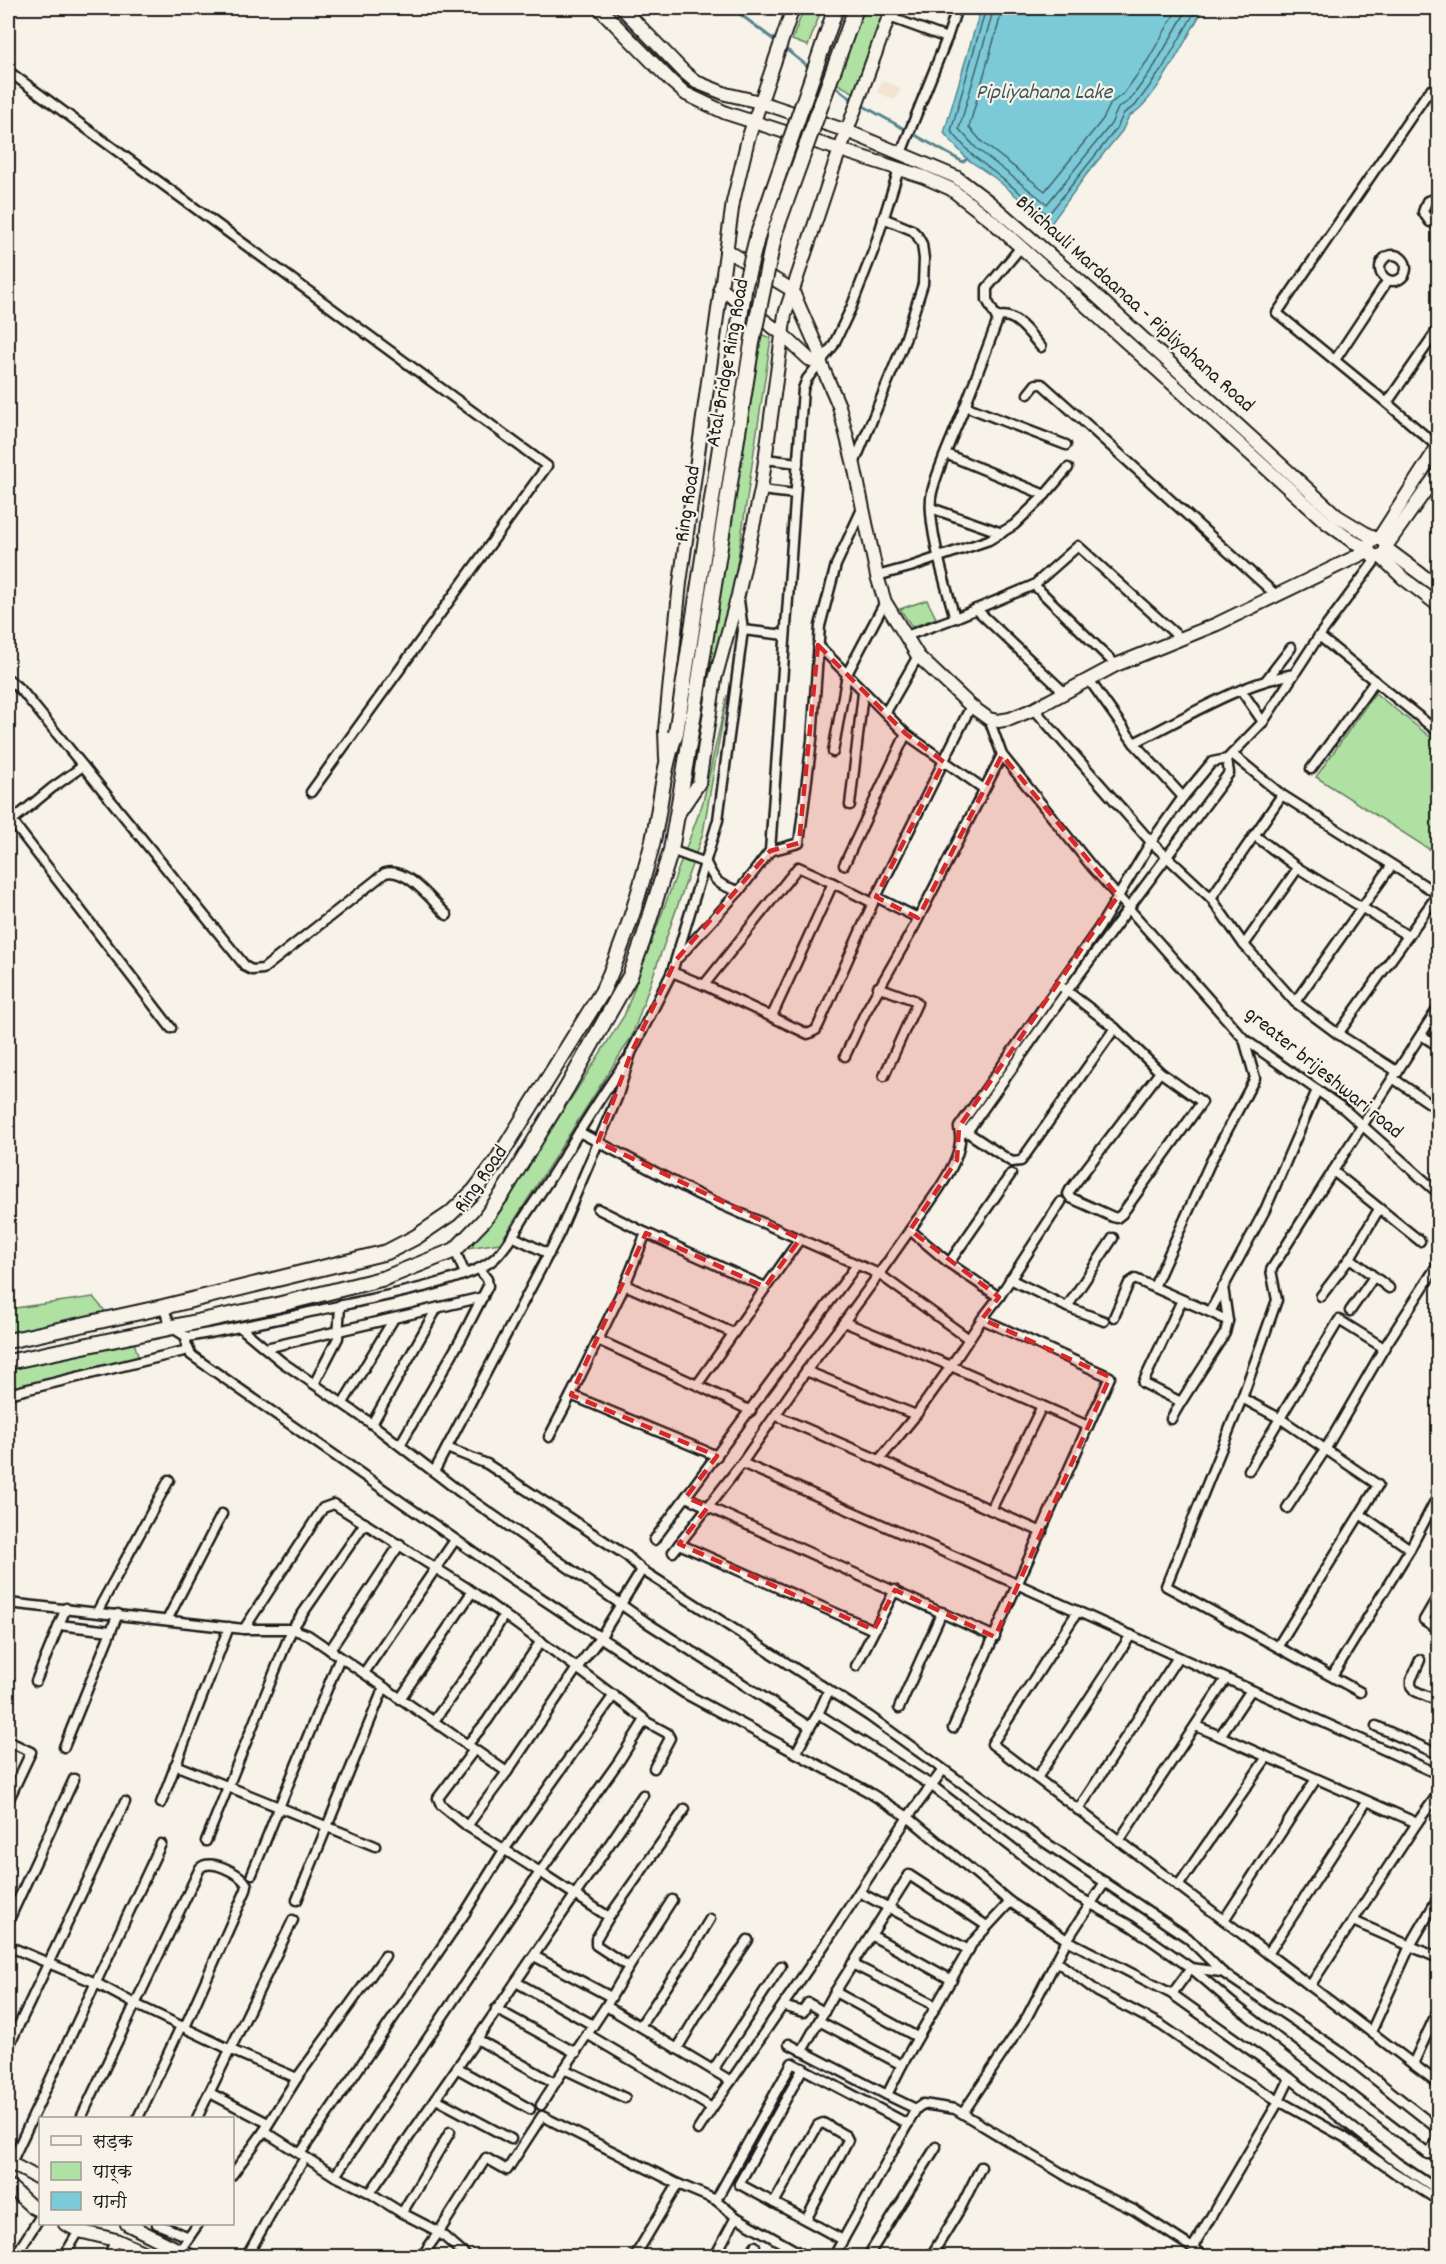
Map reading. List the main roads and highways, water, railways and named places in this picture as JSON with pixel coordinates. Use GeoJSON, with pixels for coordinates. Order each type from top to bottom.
{"type":"FeatureCollection","features":[{"type":"Feature","properties":{"kind":"main road","name":"Ring Road"},"geometry":{"type":"LineString","coordinates":[[8,1341],[163,1307],[387,1252],[416,1237],[450,1214],[475,1190],[496,1162],[596,1002],[615,964],[652,843],[666,758],[676,733],[745,285],[762,224],[836,8]]}},
{"type":"Feature","properties":{"kind":"main road","name":"Atal Bridge Ring Road"},"geometry":{"type":"LineString","coordinates":[[690,738],[752,343],[773,242],[856,8]]}},
{"type":"Feature","properties":{"kind":"main road","name":"Ring Road"},"geometry":{"type":"LineString","coordinates":[[8,1362],[277,1305],[385,1278],[455,1250],[484,1220],[503,1193],[621,993],[643,940],[671,850],[690,738]]}},
{"type":"Feature","properties":{"kind":"water","name":"Pipliyahana Lake"},"geometry":{"type":"Polygon","coordinates":[[[981,8],[1204,8],[1160,83],[1139,109],[1129,116],[1122,131],[1086,175],[1050,225],[995,178],[967,159],[944,133],[981,8]]]}},
{"type":"Feature","properties":{"kind":"waterway"},"geometry":{"type":"LineString","coordinates":[[732,8],[778,43]]}},
{"type":"Feature","properties":{"kind":"waterway"},"geometry":{"type":"LineString","coordinates":[[783,47],[811,69]]}},
{"type":"Feature","properties":{"kind":"waterway"},"geometry":{"type":"LineString","coordinates":[[833,85],[854,101]]}},
{"type":"Feature","properties":{"kind":"waterway"},"geometry":{"type":"LineString","coordinates":[[860,104],[963,162],[967,159]]}}]}
